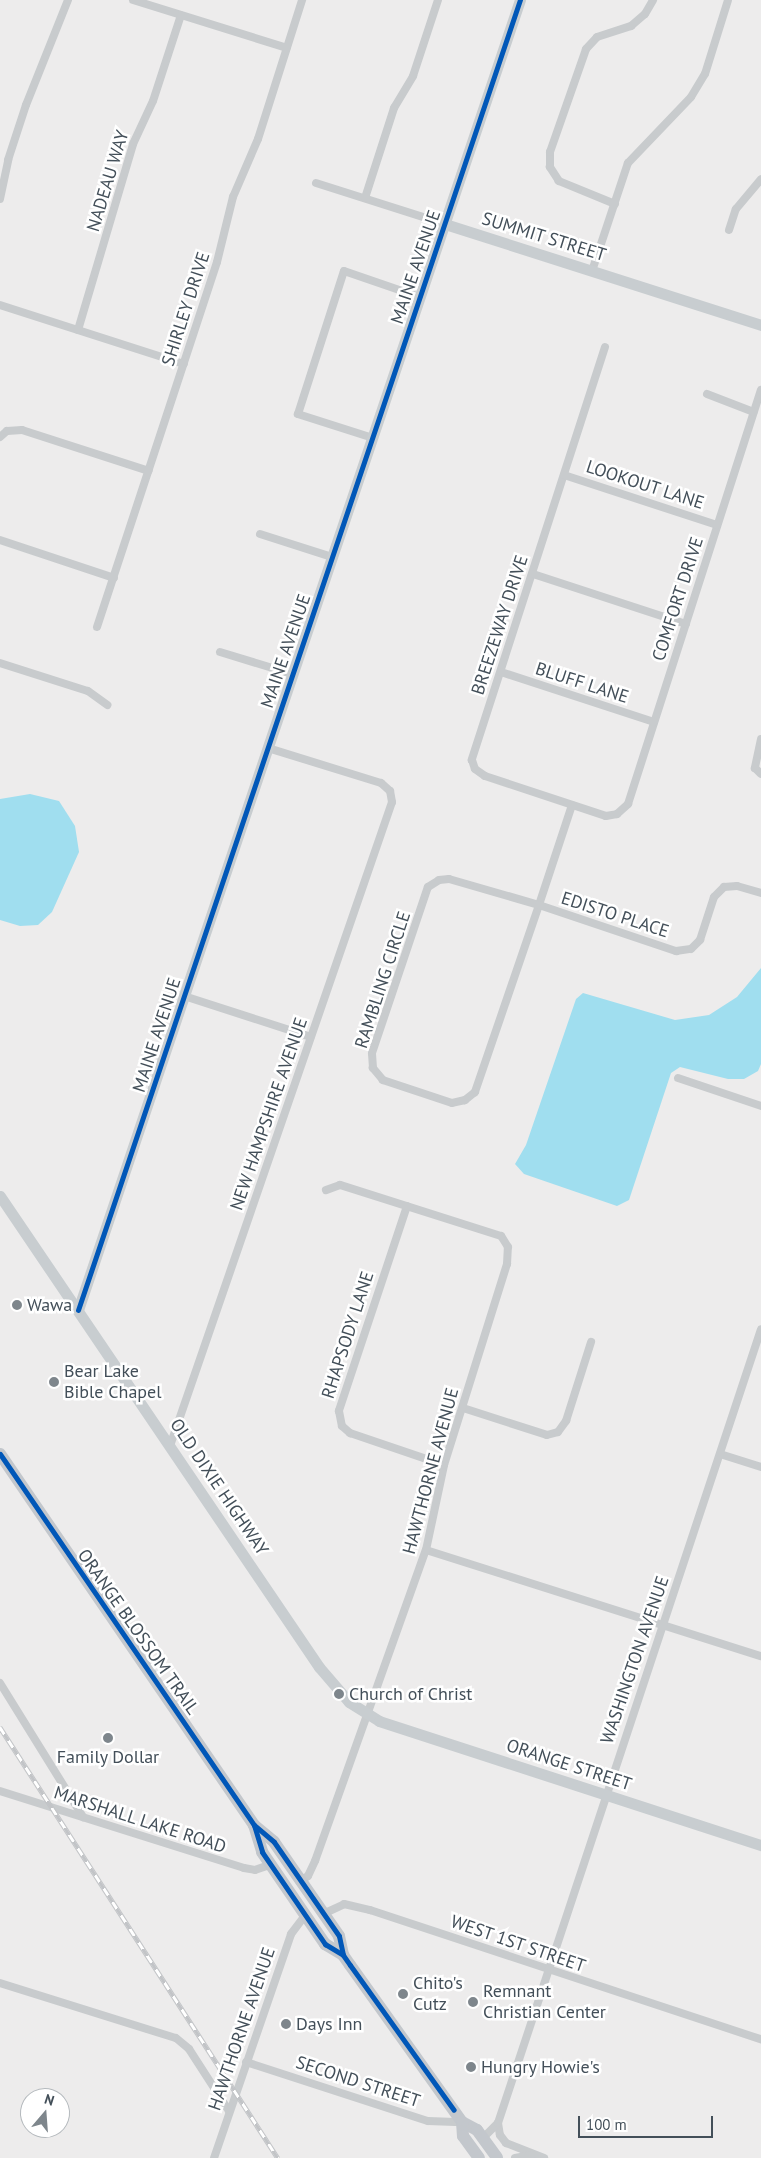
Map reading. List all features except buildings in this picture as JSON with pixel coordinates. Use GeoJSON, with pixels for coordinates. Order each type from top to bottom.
{"type":"FeatureCollection","features":[{"type":"Feature","properties":{"kind":"main road","name":"ORANGE BLOSSOM TRAIL"},"geometry":{"type":"LineString","coordinates":[[0,1454],[254,1825],[274,1842],[299,1881],[339,1936],[343,1955]]}},
{"type":"Feature","properties":{"kind":"main road","name":"ORANGE BLOSSOM TRAIL"},"geometry":{"type":"LineString","coordinates":[[254,1825],[262,1852],[325,1944],[343,1955],[462,2122],[477,2130],[497,2158]]}},
{"type":"Feature","properties":{"kind":"main road","name":"ORANGE BLOSSOM TRAIL"},"geometry":{"type":"LineString","coordinates":[[462,2122],[463,2136],[479,2158]]}},
{"type":"Feature","properties":{"kind":"street"},"geometry":{"type":"LineString","coordinates":[[0,199],[26,105],[68,0]]}},
{"type":"Feature","properties":{"kind":"street"},"geometry":{"type":"LineString","coordinates":[[133,0],[287,48]]}},
{"type":"Feature","properties":{"kind":"street","name":"SHIRLEY DRIVE"},"geometry":{"type":"LineString","coordinates":[[98,628],[217,262],[233,197],[258,139],[302,0]]}},
{"type":"Feature","properties":{"kind":"street"},"geometry":{"type":"LineString","coordinates":[[364,198],[394,108],[413,76],[438,0]]}},
{"type":"Feature","properties":{"kind":"street","name":"MAINE AVENUE"},"geometry":{"type":"LineString","coordinates":[[78,1310],[520,0]]}},
{"type":"Feature","properties":{"kind":"street"},"geometry":{"type":"LineString","coordinates":[[615,204],[559,180],[550,167],[550,152],[586,50],[598,37],[631,26],[645,14],[653,0]]}},
{"type":"Feature","properties":{"kind":"street"},"geometry":{"type":"LineString","coordinates":[[592,271],[628,164],[691,97],[705,74],[728,0]]}},
{"type":"Feature","properties":{"kind":"street","name":"NADEAU WAY"},"geometry":{"type":"LineString","coordinates":[[78,330],[133,144],[153,101],[181,15]]}},
{"type":"Feature","properties":{"kind":"street"},"geometry":{"type":"LineString","coordinates":[[729,230],[736,209],[761,179]]}},
{"type":"Feature","properties":{"kind":"street","name":"SUMMIT STREET"},"geometry":{"type":"LineString","coordinates":[[316,182],[761,325]]}},
{"type":"Feature","properties":{"kind":"street"},"geometry":{"type":"LineString","coordinates":[[373,438],[298,414],[344,271],[420,297]]}},
{"type":"Feature","properties":{"kind":"street"},"geometry":{"type":"LineString","coordinates":[[0,305],[184,364]]}},
{"type":"Feature","properties":{"kind":"street","name":"BREEZEWAY DRIVE"},"geometry":{"type":"LineString","coordinates":[[605,347],[472,760],[475,769],[485,776],[606,816],[617,814]]}},
{"type":"Feature","properties":{"kind":"street","name":"COMFORT DRIVE"},"geometry":{"type":"LineString","coordinates":[[617,814],[628,804],[761,390]]}},
{"type":"Feature","properties":{"kind":"street"},"geometry":{"type":"LineString","coordinates":[[707,394],[754,412]]}},
{"type":"Feature","properties":{"kind":"street"},"geometry":{"type":"LineString","coordinates":[[0,437],[7,431],[22,430],[149,471]]}},
{"type":"Feature","properties":{"kind":"street","name":"LOOKOUT LANE"},"geometry":{"type":"LineString","coordinates":[[564,475],[718,525]]}},
{"type":"Feature","properties":{"kind":"street"},"geometry":{"type":"LineString","coordinates":[[260,534],[332,557]]}},
{"type":"Feature","properties":{"kind":"street"},"geometry":{"type":"LineString","coordinates":[[0,540],[114,578]]}},
{"type":"Feature","properties":{"kind":"street"},"geometry":{"type":"LineString","coordinates":[[532,574],[686,624]]}},
{"type":"Feature","properties":{"kind":"street"},"geometry":{"type":"LineString","coordinates":[[220,652],[292,674]]}},
{"type":"Feature","properties":{"kind":"street"},"geometry":{"type":"LineString","coordinates":[[0,663],[88,691],[107,706]]}},
{"type":"Feature","properties":{"kind":"street","name":"BLUFF LANE"},"geometry":{"type":"LineString","coordinates":[[500,672],[654,722]]}},
{"type":"Feature","properties":{"kind":"street"},"geometry":{"type":"LineString","coordinates":[[758,771],[761,739]]}},
{"type":"Feature","properties":{"kind":"street","name":"NEW HAMPSHIRE AVENUE"},"geometry":{"type":"LineString","coordinates":[[170,1446],[392,802],[390,791],[381,783],[268,748]]}},
{"type":"Feature","properties":{"kind":"street","name":"RAMBLING CIRCLE"},"geometry":{"type":"LineString","coordinates":[[539,905],[449,879],[439,880],[428,887],[372,1052],[373,1068],[383,1080],[452,1103],[465,1100],[475,1092],[539,905],[572,805]]}},
{"type":"Feature","properties":{"kind":"street","name":"EDISTO PLACE"},"geometry":{"type":"LineString","coordinates":[[539,905],[676,951],[691,949],[700,940],[714,897],[724,887],[737,886],[761,893]]}},
{"type":"Feature","properties":{"kind":"street"},"geometry":{"type":"LineString","coordinates":[[184,996],[311,1037]]}},
{"type":"Feature","properties":{"kind":"street"},"geometry":{"type":"LineString","coordinates":[[678,1078],[761,1106]]}},
{"type":"Feature","properties":{"kind":"street","name":"HAWTHORNE AVENUE"},"geometry":{"type":"LineString","coordinates":[[299,1881],[308,1876],[316,1861],[426,1550],[444,1466],[507,1264],[508,1247],[500,1236],[340,1185],[326,1190]]}},
{"type":"Feature","properties":{"kind":"street","name":"OLD DIXIE HIGHWAY"},"geometry":{"type":"LineString","coordinates":[[0,1196],[326,1677],[349,1702],[368,1716]]}},
{"type":"Feature","properties":{"kind":"street","name":"RHAPSODY LANE"},"geometry":{"type":"LineString","coordinates":[[407,1206],[339,1411],[342,1426],[350,1434],[444,1466]]}},
{"type":"Feature","properties":{"kind":"street","name":"WASHINGTON AVENUE"},"geometry":{"type":"LineString","coordinates":[[483,2138],[498,2123],[606,1795],[665,1624],[761,1329]]}},
{"type":"Feature","properties":{"kind":"street"},"geometry":{"type":"LineString","coordinates":[[463,1408],[547,1435],[558,1432],[566,1421],[591,1342]]}},
{"type":"Feature","properties":{"kind":"street"},"geometry":{"type":"LineString","coordinates":[[720,1454],[761,1467]]}},
{"type":"Feature","properties":{"kind":"street"},"geometry":{"type":"LineString","coordinates":[[426,1550],[665,1624],[761,1656]]}},
{"type":"Feature","properties":{"kind":"street"},"geometry":{"type":"LineString","coordinates":[[0,1683],[83,1817]]}},
{"type":"Feature","properties":{"kind":"street","name":"ORANGE STREET"},"geometry":{"type":"LineString","coordinates":[[368,1716],[761,1845]]}},
{"type":"Feature","properties":{"kind":"street","name":"MARSHALL LAKE ROAD"},"geometry":{"type":"LineString","coordinates":[[0,1791],[244,1868],[255,1870],[272,1864]]}},
{"type":"Feature","properties":{"kind":"street","name":"WEST 1ST STREET"},"geometry":{"type":"LineString","coordinates":[[323,1914],[336,1906],[351,1905],[761,2039]]}},
{"type":"Feature","properties":{"kind":"street","name":"HAWTHORNE AVENUE"},"geometry":{"type":"LineString","coordinates":[[214,2158],[291,1934],[306,1914]]}},
{"type":"Feature","properties":{"kind":"street"},"geometry":{"type":"LineString","coordinates":[[0,1983],[89,2012],[163,2031],[176,2038],[189,2049],[229,2111]]}},
{"type":"Feature","properties":{"kind":"street","name":"SECOND STREET"},"geometry":{"type":"LineString","coordinates":[[246,2062],[428,2121],[462,2122]]}},
{"type":"Feature","properties":{"kind":"street"},"geometry":{"type":"LineString","coordinates":[[498,2123],[500,2135],[506,2143],[541,2157]]}},
{"type":"Feature","properties":{"kind":"street"},"geometry":{"type":"LineString","coordinates":[[515,2158],[541,2157]]}},
{"type":"Feature","properties":{"kind":"water"},"geometry":{"type":"Polygon","coordinates":[[[30,794],[59,801],[75,826],[79,852],[52,912],[38,925],[20,926],[0,920],[0,799],[30,794]]]}},
{"type":"Feature","properties":{"kind":"water"},"geometry":{"type":"Polygon","coordinates":[[[761,968],[761,1064],[758,1071],[744,1079],[728,1079],[680,1067],[671,1073],[629,1200],[617,1206],[524,1174],[515,1164],[526,1145],[576,999],[583,993],[675,1020],[709,1015],[737,997],[761,968]]]}},
{"type":"Feature","properties":{"kind":"railway"},"geometry":{"type":"LineString","coordinates":[[0,1727],[278,2158]]}},
{"type":"Feature","properties":{"kind":"cycle path"},"geometry":{"type":"LineString","coordinates":[[78,1310],[520,0]]}},
{"type":"Feature","properties":{"kind":"cycle path"},"geometry":{"type":"LineString","coordinates":[[0,1454],[254,1825],[274,1842],[339,1936],[343,1955],[454,2110]]}},
{"type":"Feature","properties":{"kind":"cycle path"},"geometry":{"type":"LineString","coordinates":[[254,1825],[262,1852],[325,1944],[343,1955]]}},
{"type":"Feature","properties":{"kind":"place","name":"Wawa"},"geometry":{"type":"Point","coordinates":[17,1305]}},
{"type":"Feature","properties":{"kind":"place","name":"Bear Lake Bible Chapel"},"geometry":{"type":"Point","coordinates":[54,1382]}},
{"type":"Feature","properties":{"kind":"place","name":"Church of Christ"},"geometry":{"type":"Point","coordinates":[339,1694]}},
{"type":"Feature","properties":{"kind":"place","name":"Family Dollar"},"geometry":{"type":"Point","coordinates":[108,1738]}},
{"type":"Feature","properties":{"kind":"place","name":"Chito's Cutz"},"geometry":{"type":"Point","coordinates":[403,1994]}},
{"type":"Feature","properties":{"kind":"place","name":"Remnant Christian Center"},"geometry":{"type":"Point","coordinates":[473,2002]}},
{"type":"Feature","properties":{"kind":"place","name":"Days Inn"},"geometry":{"type":"Point","coordinates":[286,2024]}},
{"type":"Feature","properties":{"kind":"place","name":"Hungry Howie's"},"geometry":{"type":"Point","coordinates":[471,2067]}}]}
